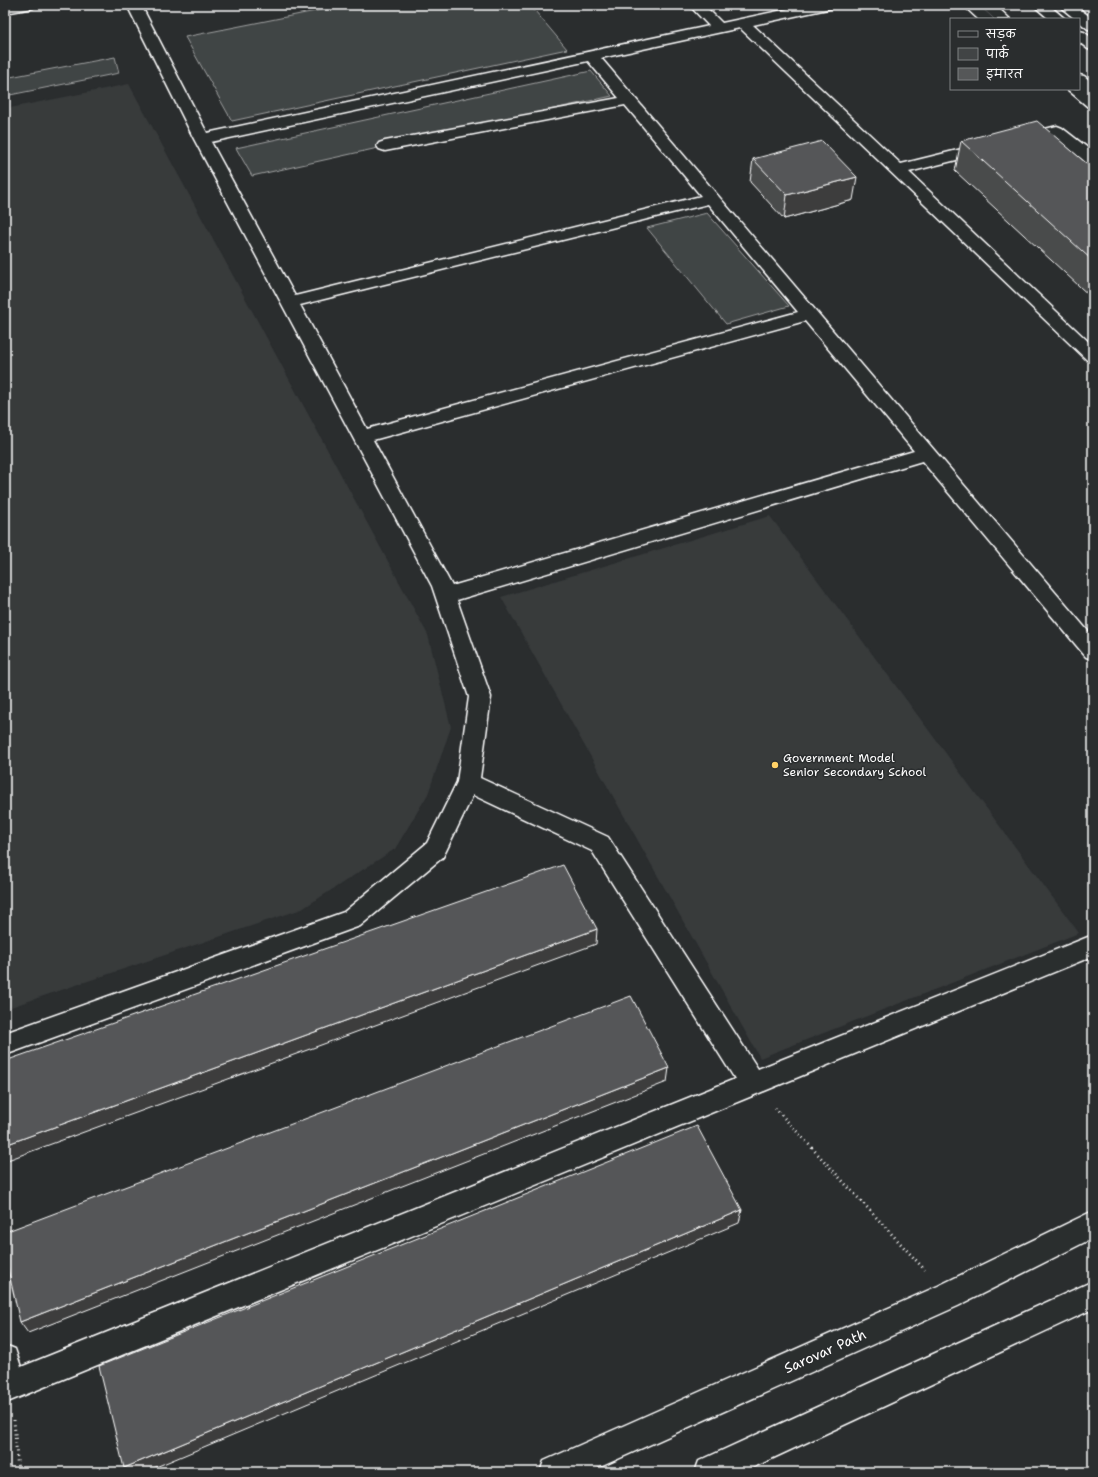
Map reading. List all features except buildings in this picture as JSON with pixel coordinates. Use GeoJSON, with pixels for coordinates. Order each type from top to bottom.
{"type":"FeatureCollection","features":[{"type":"Feature","properties":{"kind":"street"},"geometry":{"type":"LineString","coordinates":[[5,9],[28,5]]}},
{"type":"Feature","properties":{"kind":"street"},"geometry":{"type":"LineString","coordinates":[[5,1044],[352,919],[435,850],[468,782],[480,697],[442,586],[202,139],[134,5]]}},
{"type":"Feature","properties":{"kind":"street"},"geometry":{"type":"LineString","coordinates":[[696,5],[719,28]]}},
{"type":"Feature","properties":{"kind":"street"},"geometry":{"type":"LineString","coordinates":[[202,139],[827,5]]}},
{"type":"Feature","properties":{"kind":"street"},"geometry":{"type":"LineString","coordinates":[[970,5],[987,18]]}},
{"type":"Feature","properties":{"kind":"street"},"geometry":{"type":"LineString","coordinates":[[986,5],[1002,18]]}},
{"type":"Feature","properties":{"kind":"street"},"geometry":{"type":"LineString","coordinates":[[1040,5],[1057,18]]}},
{"type":"Feature","properties":{"kind":"street"},"geometry":{"type":"LineString","coordinates":[[1065,5],[1093,26]]}},
{"type":"Feature","properties":{"kind":"street"},"geometry":{"type":"LineString","coordinates":[[743,23],[1093,356]]}},
{"type":"Feature","properties":{"kind":"street"},"geometry":{"type":"LineString","coordinates":[[1080,36],[1093,46]]}},
{"type":"Feature","properties":{"kind":"street"},"geometry":{"type":"LineString","coordinates":[[592,56],[928,453],[1093,651]]}},
{"type":"Feature","properties":{"kind":"street"},"geometry":{"type":"LineString","coordinates":[[1080,81],[1093,91]]}},
{"type":"Feature","properties":{"kind":"street"},"geometry":{"type":"LineString","coordinates":[[1075,90],[1093,104]]}},
{"type":"Feature","properties":{"kind":"street"},"geometry":{"type":"LineString","coordinates":[[385,146],[630,100]]}},
{"type":"Feature","properties":{"kind":"street"},"geometry":{"type":"LineString","coordinates":[[897,170],[1057,131],[1093,160]]}},
{"type":"Feature","properties":{"kind":"street"},"geometry":{"type":"LineString","coordinates":[[290,302],[712,198]]}},
{"type":"Feature","properties":{"kind":"street"},"geometry":{"type":"LineString","coordinates":[[362,437],[810,314]]}},
{"type":"Feature","properties":{"kind":"street"},"geometry":{"type":"LineString","coordinates":[[445,596],[928,453]]}},
{"type":"Feature","properties":{"kind":"street"},"geometry":{"type":"LineString","coordinates":[[468,782],[600,844],[753,1084]]}},
{"type":"Feature","properties":{"kind":"street"},"geometry":{"type":"LineString","coordinates":[[7,1378],[753,1084],[1093,945]]}},
{"type":"Feature","properties":{"kind":"street","name":"Sarovar Path"},"geometry":{"type":"LineString","coordinates":[[555,1472],[948,1296],[1093,1224]]}},
{"type":"Feature","properties":{"kind":"street"},"geometry":{"type":"LineString","coordinates":[[710,1472],[1093,1295]]}},
{"type":"Feature","properties":{"kind":"path"},"geometry":{"type":"LineString","coordinates":[[753,1084],[948,1296]]}},
{"type":"Feature","properties":{"kind":"path"},"geometry":{"type":"LineString","coordinates":[[7,1378],[18,1472]]}},
{"type":"Feature","properties":{"kind":"shaded area"},"geometry":{"type":"Polygon","coordinates":[[[129,84],[428,635],[451,727],[428,794],[395,849],[302,909],[5,1009],[5,109],[129,84]]]}},
{"type":"Feature","properties":{"kind":"shaded area","name":"Government Model Senior Secondary School"},"geometry":{"type":"Polygon","coordinates":[[[770,516],[1079,933],[760,1058],[501,597],[770,516]]]}},
{"type":"Feature","properties":{"kind":"green space"},"geometry":{"type":"Polygon","coordinates":[[[346,5],[530,5],[567,49],[232,121],[185,37],[346,5]]]}},
{"type":"Feature","properties":{"kind":"green space"},"geometry":{"type":"Polygon","coordinates":[[[115,57],[119,73],[5,96],[5,78],[115,57]]]}},
{"type":"Feature","properties":{"kind":"green space"},"geometry":{"type":"Polygon","coordinates":[[[591,71],[612,96],[252,176],[236,148],[591,71]]]}},
{"type":"Feature","properties":{"kind":"green space"},"geometry":{"type":"Polygon","coordinates":[[[707,213],[789,306],[726,324],[647,228],[707,213]]]}},
{"type":"Feature","properties":{"kind":"place","name":"Government Model Senior Secondary School"},"geometry":{"type":"Point","coordinates":[775,765]}}]}
